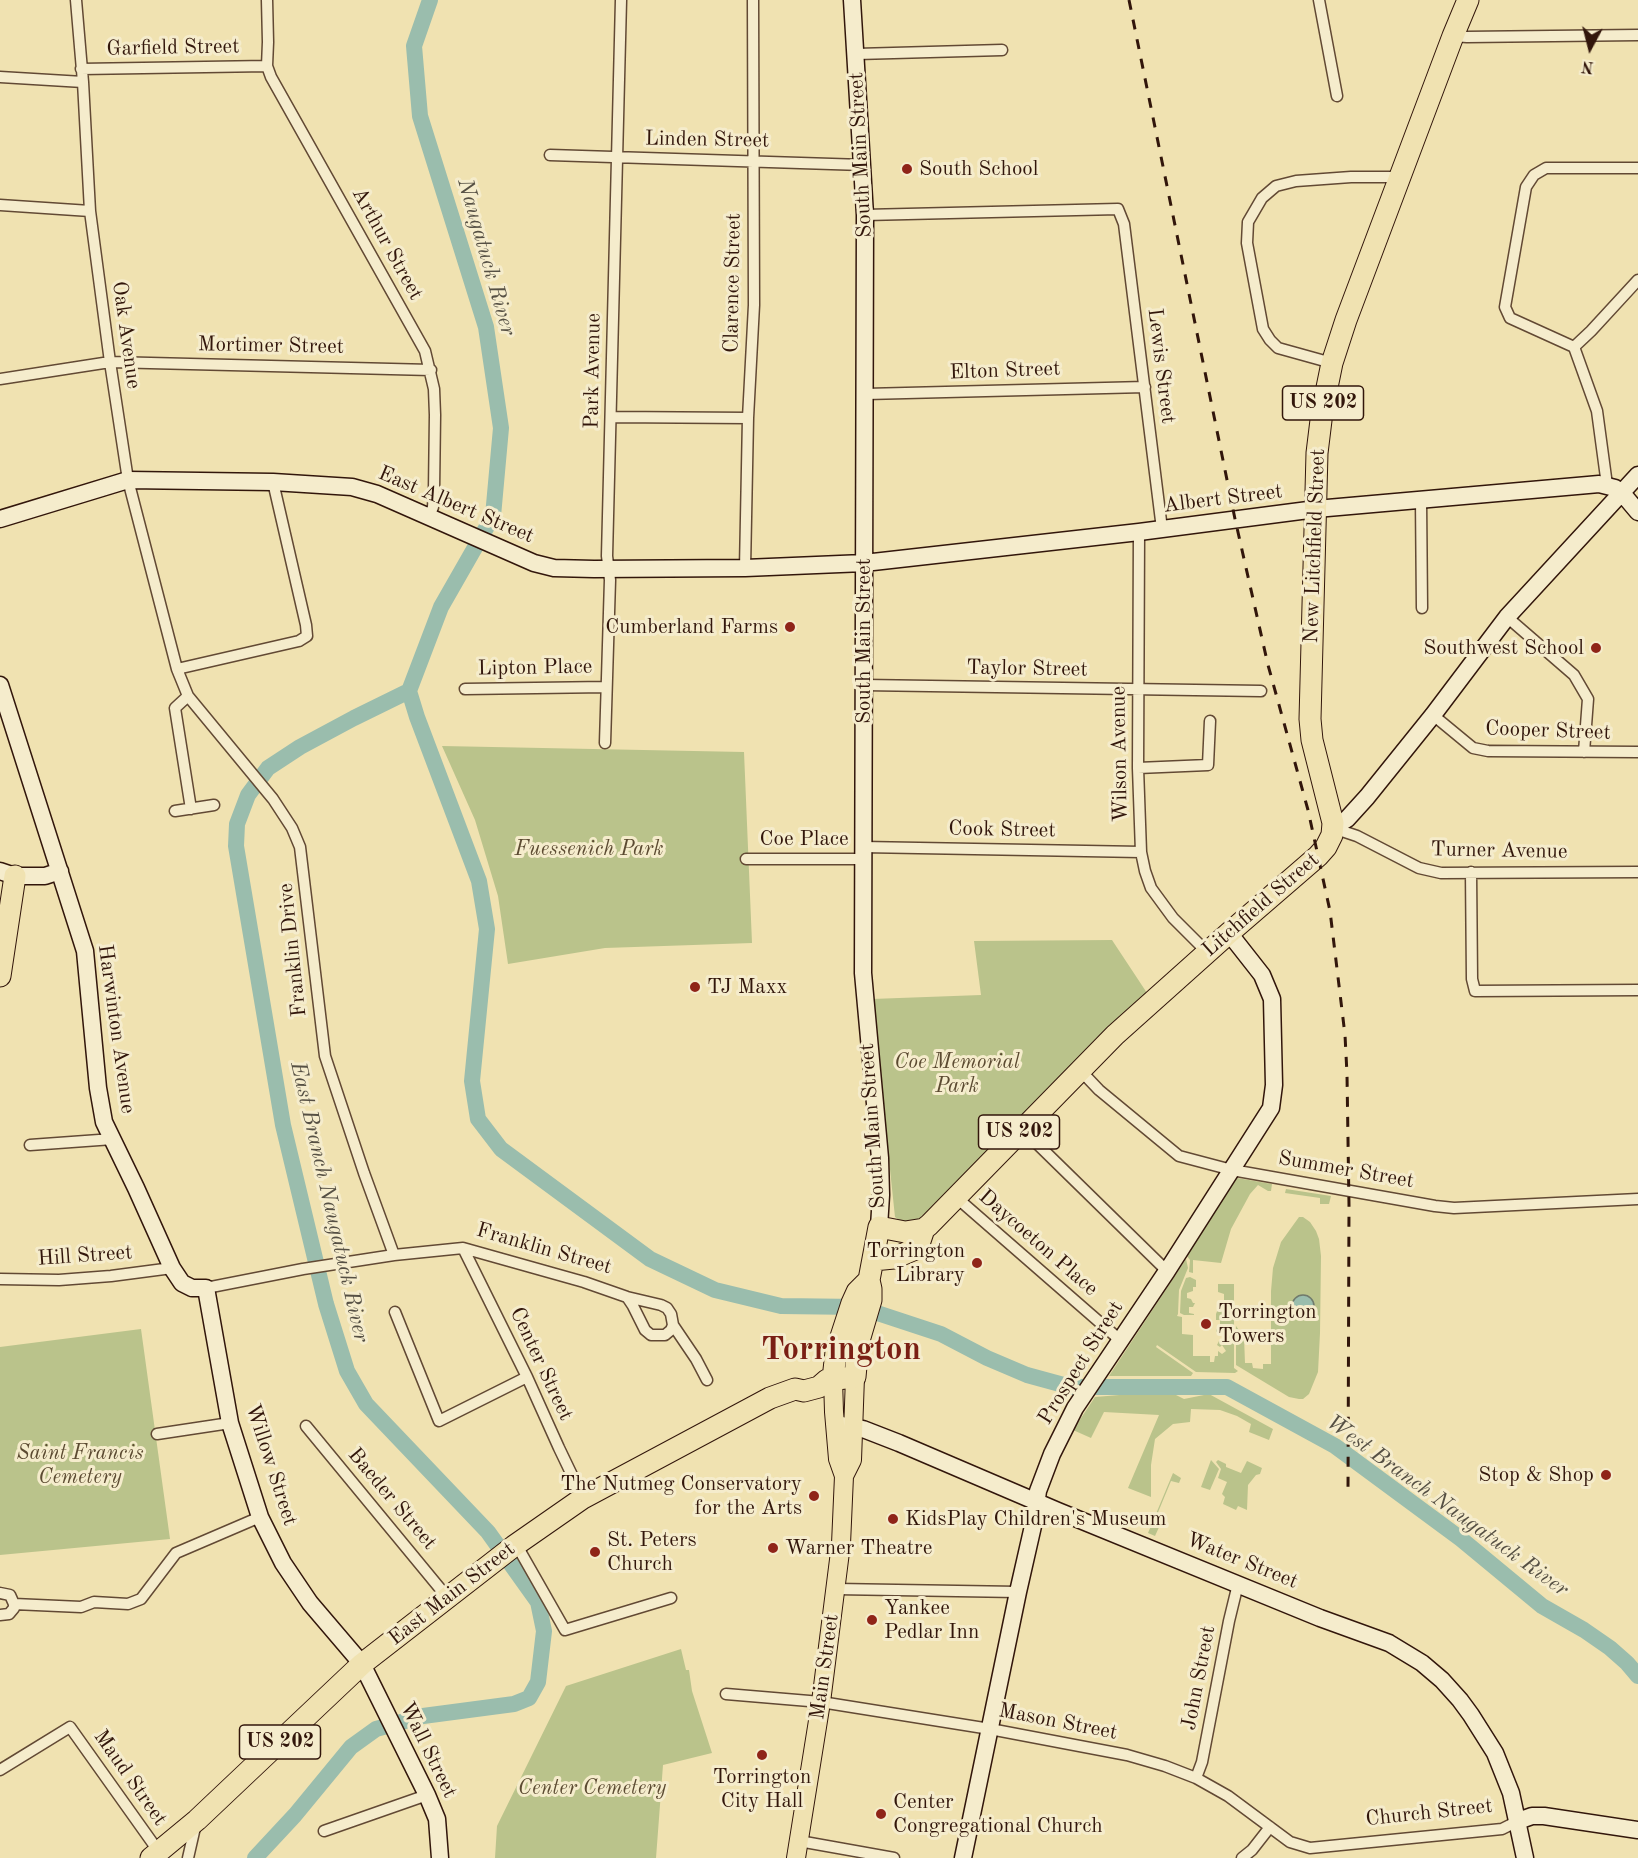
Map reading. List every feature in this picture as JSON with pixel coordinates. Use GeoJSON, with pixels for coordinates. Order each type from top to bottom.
{"type":"FeatureCollection","features":[{"type":"Feature","properties":{"kind":"highway","name":"New Litchfield Street"},"geometry":{"type":"LineString","coordinates":[[1333,828],[1312,740],[1310,719],[1317,453],[1322,412],[1332,363],[1346,320],[1468,0]]}},
{"type":"Feature","properties":{"kind":"highway","name":"Litchfield Street"},"geometry":{"type":"LineString","coordinates":[[871,1270],[913,1250],[920,1242],[924,1229],[1115,1035],[1318,856],[1329,842],[1333,828]]}},
{"type":"Feature","properties":{"kind":"highway"},"geometry":{"type":"LineString","coordinates":[[0,975],[8,874]]}},
{"type":"Feature","properties":{"kind":"highway"},"geometry":{"type":"LineString","coordinates":[[879,1227],[899,1232],[924,1229]]}},
{"type":"Feature","properties":{"kind":"highway","name":"South Main Street"},"geometry":{"type":"LineString","coordinates":[[859,1310],[871,1270],[879,1227]]}},
{"type":"Feature","properties":{"kind":"highway","name":"Main Street"},"geometry":{"type":"LineString","coordinates":[[831,1376],[848,1345],[859,1310]]}},
{"type":"Feature","properties":{"kind":"highway","name":"Main Street"},"geometry":{"type":"LineString","coordinates":[[848,1345],[855,1377]]}},
{"type":"Feature","properties":{"kind":"highway","name":"East Main Street"},"geometry":{"type":"LineString","coordinates":[[155,1855],[197,1820],[362,1664],[515,1545],[583,1498],[757,1404],[795,1389],[798,1383],[813,1377],[855,1377]]}},
{"type":"Feature","properties":{"kind":"main road","name":"South Main Street"},"geometry":{"type":"LineString","coordinates":[[852,0],[865,215],[863,973],[880,1158],[879,1227]]}},
{"type":"Feature","properties":{"kind":"main road","name":"Litchfield Street"},"geometry":{"type":"LineString","coordinates":[[1333,828],[1344,822],[1355,811],[1508,617],[1614,489],[1638,475]]}},
{"type":"Feature","properties":{"kind":"main road","name":"East Albert Street"},"geometry":{"type":"LineString","coordinates":[[0,519],[128,480],[273,482],[352,487],[377,494],[527,560],[562,569],[745,568],[864,563]]}},
{"type":"Feature","properties":{"kind":"main road","name":"Albert Street"},"geometry":{"type":"LineString","coordinates":[[864,563],[1316,509],[1588,485],[1614,489]]}},
{"type":"Feature","properties":{"kind":"main road"},"geometry":{"type":"LineString","coordinates":[[1614,489],[1638,512]]}},
{"type":"Feature","properties":{"kind":"main road","name":"Harwinton Avenue"},"geometry":{"type":"LineString","coordinates":[[0,685],[85,951],[98,1088],[104,1122],[172,1268]]}},
{"type":"Feature","properties":{"kind":"main road"},"geometry":{"type":"LineString","coordinates":[[8,874],[45,876],[60,871]]}},
{"type":"Feature","properties":{"kind":"main road","name":"Prospect Street"},"geometry":{"type":"LineString","coordinates":[[963,1858],[1033,1526],[1038,1491],[1052,1454],[1075,1408],[1098,1371],[1167,1271],[1271,1108],[1274,1085],[1272,999],[1262,975],[1229,933]]}},
{"type":"Feature","properties":{"kind":"main road","name":"Franklin Street"},"geometry":{"type":"LineString","coordinates":[[172,1268],[182,1283],[192,1288],[207,1288]]}},
{"type":"Feature","properties":{"kind":"main road","name":"Willow Street"},"geometry":{"type":"LineString","coordinates":[[207,1288],[230,1423],[260,1517],[283,1563],[310,1603],[362,1664]]}},
{"type":"Feature","properties":{"kind":"main road","name":"Main Street"},"geometry":{"type":"LineString","coordinates":[[798,1849],[821,1702],[842,1529],[844,1476],[838,1461],[831,1376]]}},
{"type":"Feature","properties":{"kind":"main road","name":"Main Street"},"geometry":{"type":"LineString","coordinates":[[844,1476],[852,1460],[855,1377]]}},
{"type":"Feature","properties":{"kind":"main road","name":"Water Street"},"geometry":{"type":"LineString","coordinates":[[835,1425],[853,1427],[886,1438],[1338,1625],[1389,1643],[1432,1671],[1471,1715],[1495,1753],[1506,1778],[1525,1858]]}},
{"type":"Feature","properties":{"kind":"main road","name":"Wall Street"},"geometry":{"type":"LineString","coordinates":[[362,1664],[437,1820],[440,1858]]}},
{"type":"Feature","properties":{"kind":"main road","name":"Church Street"},"geometry":{"type":"LineString","coordinates":[[1518,1821],[1532,1816],[1545,1816],[1638,1830]]}},
{"type":"Feature","properties":{"kind":"street","name":"Oak Avenue"},"geometry":{"type":"LineString","coordinates":[[76,0],[90,211],[110,362],[128,480],[177,669]]}},
{"type":"Feature","properties":{"kind":"street","name":"Arthur Street"},"geometry":{"type":"LineString","coordinates":[[267,0],[267,66],[271,77],[425,351],[431,370],[435,415],[434,491],[433,507],[429,517]]}},
{"type":"Feature","properties":{"kind":"street","name":"Park Avenue"},"geometry":{"type":"LineString","coordinates":[[605,742],[621,0]]}},
{"type":"Feature","properties":{"kind":"street","name":"Clarence Street"},"geometry":{"type":"LineString","coordinates":[[745,568],[748,418],[754,305],[753,0]]}},
{"type":"Feature","properties":{"kind":"street"},"geometry":{"type":"LineString","coordinates":[[1319,0],[1337,96]]}},
{"type":"Feature","properties":{"kind":"street"},"geometry":{"type":"LineString","coordinates":[[1453,36],[1467,38],[1638,35]]}},
{"type":"Feature","properties":{"kind":"street"},"geometry":{"type":"LineString","coordinates":[[856,54],[1002,50]]}},
{"type":"Feature","properties":{"kind":"street","name":"Garfield Street"},"geometry":{"type":"LineString","coordinates":[[81,69],[267,66]]}},
{"type":"Feature","properties":{"kind":"street"},"geometry":{"type":"LineString","coordinates":[[0,77],[83,82]]}},
{"type":"Feature","properties":{"kind":"street","name":"Linden Street"},"geometry":{"type":"LineString","coordinates":[[550,155],[863,165]]}},
{"type":"Feature","properties":{"kind":"street"},"geometry":{"type":"LineString","coordinates":[[1614,489],[1597,411],[1574,346],[1510,318],[1504,308],[1526,187],[1534,175],[1546,168],[1638,168]]}},
{"type":"Feature","properties":{"kind":"street"},"geometry":{"type":"LineString","coordinates":[[1332,363],[1278,348],[1263,329],[1247,243],[1248,222],[1262,198],[1276,186],[1296,181],[1347,177],[1400,177]]}},
{"type":"Feature","properties":{"kind":"street"},"geometry":{"type":"LineString","coordinates":[[0,205],[90,211]]}},
{"type":"Feature","properties":{"kind":"street","name":"Lewis Street"},"geometry":{"type":"LineString","coordinates":[[865,215],[1118,209],[1124,224],[1162,529]]}},
{"type":"Feature","properties":{"kind":"street"},"geometry":{"type":"LineString","coordinates":[[1574,346],[1638,280]]}},
{"type":"Feature","properties":{"kind":"street","name":"Mortimer Street"},"geometry":{"type":"LineString","coordinates":[[0,379],[110,362],[431,370]]}},
{"type":"Feature","properties":{"kind":"street","name":"Elton Street"},"geometry":{"type":"LineString","coordinates":[[866,394],[1145,387]]}},
{"type":"Feature","properties":{"kind":"street"},"geometry":{"type":"LineString","coordinates":[[611,417],[748,418]]}},
{"type":"Feature","properties":{"kind":"street"},"geometry":{"type":"LineString","coordinates":[[177,669],[299,640],[307,636],[273,482]]}},
{"type":"Feature","properties":{"kind":"street"},"geometry":{"type":"LineString","coordinates":[[1420,500],[1422,608]]}},
{"type":"Feature","properties":{"kind":"street","name":"Wilson Avenue"},"geometry":{"type":"LineString","coordinates":[[1138,532],[1138,768],[1141,852],[1151,888],[1173,918],[1207,952]]}},
{"type":"Feature","properties":{"kind":"street"},"geometry":{"type":"LineString","coordinates":[[1508,617],[1574,675],[1588,699],[1584,752]]}},
{"type":"Feature","properties":{"kind":"street","name":"Franklin Drive"},"geometry":{"type":"LineString","coordinates":[[177,669],[188,696],[273,799],[292,828],[300,847],[325,1056],[394,1255]]}},
{"type":"Feature","properties":{"kind":"street","name":"Taylor Street"},"geometry":{"type":"LineString","coordinates":[[864,685],[1261,691]]}},
{"type":"Feature","properties":{"kind":"street","name":"Lipton Place"},"geometry":{"type":"LineString","coordinates":[[465,689],[606,687]]}},
{"type":"Feature","properties":{"kind":"street"},"geometry":{"type":"LineString","coordinates":[[188,696],[175,708],[191,809]]}},
{"type":"Feature","properties":{"kind":"street","name":"Cooper Street"},"geometry":{"type":"LineString","coordinates":[[1433,715],[1473,748],[1480,750],[1638,752]]}},
{"type":"Feature","properties":{"kind":"street"},"geometry":{"type":"LineString","coordinates":[[1138,768],[1208,765],[1210,721]]}},
{"type":"Feature","properties":{"kind":"street"},"geometry":{"type":"LineString","coordinates":[[175,811],[214,805]]}},
{"type":"Feature","properties":{"kind":"street","name":"Turner Avenue"},"geometry":{"type":"LineString","coordinates":[[1333,828],[1357,836],[1419,868],[1441,873],[1638,872]]}},
{"type":"Feature","properties":{"kind":"street","name":"Cook Street"},"geometry":{"type":"LineString","coordinates":[[863,853],[1141,852]]}},
{"type":"Feature","properties":{"kind":"street","name":"Coe Place"},"geometry":{"type":"LineString","coordinates":[[746,859],[863,853]]}},
{"type":"Feature","properties":{"kind":"street"},"geometry":{"type":"LineString","coordinates":[[1471,872],[1472,979],[1475,991],[1638,990]]}},
{"type":"Feature","properties":{"kind":"street","name":"Summer Street"},"geometry":{"type":"LineString","coordinates":[[1080,1070],[1099,1090],[1179,1156],[1232,1170],[1454,1208],[1638,1199]]}},
{"type":"Feature","properties":{"kind":"street"},"geometry":{"type":"LineString","coordinates":[[1022,1129],[1167,1271]]}},
{"type":"Feature","properties":{"kind":"street"},"geometry":{"type":"LineString","coordinates":[[30,1145],[113,1139]]}},
{"type":"Feature","properties":{"kind":"street","name":"Daycoeton Place"},"geometry":{"type":"LineString","coordinates":[[957,1198],[1120,1340]]}},
{"type":"Feature","properties":{"kind":"street","name":"Franklin Street"},"geometry":{"type":"LineString","coordinates":[[207,1288],[303,1269],[394,1255],[464,1248],[584,1282],[627,1298],[661,1305],[671,1314],[673,1325],[671,1330],[665,1335],[651,1335],[645,1330],[627,1298]]}},
{"type":"Feature","properties":{"kind":"street","name":"Center Street"},"geometry":{"type":"LineString","coordinates":[[464,1248],[583,1498]]}},
{"type":"Feature","properties":{"kind":"street","name":"Hill Street"},"geometry":{"type":"LineString","coordinates":[[0,1279],[69,1279],[172,1268]]}},
{"type":"Feature","properties":{"kind":"street"},"geometry":{"type":"LineString","coordinates":[[395,1312],[439,1421],[527,1377]]}},
{"type":"Feature","properties":{"kind":"street"},"geometry":{"type":"LineString","coordinates":[[673,1325],[707,1380]]}},
{"type":"Feature","properties":{"kind":"street"},"geometry":{"type":"LineString","coordinates":[[157,1434],[230,1423]]}},
{"type":"Feature","properties":{"kind":"street","name":"Baeder Street"},"geometry":{"type":"LineString","coordinates":[[306,1426],[447,1597]]}},
{"type":"Feature","properties":{"kind":"street"},"geometry":{"type":"LineString","coordinates":[[14,1604],[81,1608],[94,1602],[128,1604],[141,1599],[176,1553],[260,1517]]}},
{"type":"Feature","properties":{"kind":"street"},"geometry":{"type":"LineString","coordinates":[[515,1545],[565,1630],[671,1598]]}},
{"type":"Feature","properties":{"kind":"street","name":"John Street"},"geometry":{"type":"LineString","coordinates":[[1196,1779],[1202,1762],[1238,1584]]}},
{"type":"Feature","properties":{"kind":"street"},"geometry":{"type":"LineString","coordinates":[[836,1589],[1018,1592]]}},
{"type":"Feature","properties":{"kind":"street"},"geometry":{"type":"LineString","coordinates":[[0,1593],[10,1595],[14,1604],[12,1612],[0,1615]]}},
{"type":"Feature","properties":{"kind":"street","name":"Mason Street"},"geometry":{"type":"LineString","coordinates":[[726,1694],[821,1702],[990,1729],[1127,1755],[1166,1766],[1196,1779],[1228,1796],[1270,1827]]}},
{"type":"Feature","properties":{"kind":"street","name":"Maud Street"},"geometry":{"type":"LineString","coordinates":[[0,1770],[70,1727],[155,1855]]}},
{"type":"Feature","properties":{"kind":"street"},"geometry":{"type":"LineString","coordinates":[[324,1831],[426,1795]]}},
{"type":"Feature","properties":{"kind":"street"},"geometry":{"type":"LineString","coordinates":[[188,1858],[197,1820]]}},
{"type":"Feature","properties":{"kind":"street","name":"Church Street"},"geometry":{"type":"LineString","coordinates":[[1270,1827],[1290,1842],[1310,1848],[1502,1829],[1518,1821]]}},
{"type":"Feature","properties":{"kind":"street"},"geometry":{"type":"LineString","coordinates":[[1242,1858],[1252,1850],[1270,1827]]}},
{"type":"Feature","properties":{"kind":"street"},"geometry":{"type":"LineString","coordinates":[[798,1849],[894,1858]]}},
{"type":"Feature","properties":{"kind":"green space","name":"Fuessenich Park"},"geometry":{"type":"Polygon","coordinates":[[[442,746],[744,752],[752,943],[605,948],[508,964],[498,896],[475,820],[442,746]]]}},
{"type":"Feature","properties":{"kind":"green space","name":"Coe Memorial Park"},"geometry":{"type":"Polygon","coordinates":[[[1112,940],[1147,993],[917,1221],[902,1222],[895,1217],[872,999],[981,995],[974,941],[1112,940]]]}},
{"type":"Feature","properties":{"kind":"green space"},"geometry":{"type":"Polygon","coordinates":[[[1237,1178],[1272,1184],[1271,1191],[1258,1185],[1250,1194],[1231,1229],[1221,1263],[1193,1260],[1193,1273],[1189,1272],[1190,1260],[1186,1255],[1237,1178]]]}},
{"type":"Feature","properties":{"kind":"green space"},"geometry":{"type":"Polygon","coordinates":[[[1286,1189],[1331,1196],[1329,1204],[1320,1204],[1320,1198],[1285,1193],[1286,1189]]]}},
{"type":"Feature","properties":{"kind":"green space"},"geometry":{"type":"Polygon","coordinates":[[[1299,1217],[1310,1222],[1316,1231],[1321,1256],[1318,1372],[1309,1394],[1303,1399],[1289,1397],[1236,1365],[1236,1326],[1244,1337],[1245,1363],[1252,1363],[1253,1368],[1263,1369],[1263,1364],[1271,1364],[1273,1268],[1281,1242],[1299,1217]]]}},
{"type":"Feature","properties":{"kind":"green space"},"geometry":{"type":"Polygon","coordinates":[[[1186,1259],[1188,1268],[1179,1290],[1177,1316],[1182,1317],[1182,1334],[1193,1335],[1193,1356],[1210,1356],[1210,1362],[1214,1362],[1218,1351],[1222,1354],[1226,1351],[1222,1345],[1220,1347],[1217,1345],[1223,1340],[1223,1335],[1219,1335],[1216,1331],[1220,1320],[1216,1320],[1216,1314],[1218,1309],[1224,1309],[1226,1305],[1224,1294],[1218,1292],[1218,1284],[1234,1284],[1234,1368],[1238,1371],[1235,1373],[1196,1372],[1157,1345],[1156,1347],[1193,1373],[1191,1376],[1109,1376],[1186,1259]]]}},
{"type":"Feature","properties":{"kind":"green space"},"geometry":{"type":"Polygon","coordinates":[[[1186,1278],[1196,1280],[1196,1287],[1187,1293],[1187,1298],[1195,1303],[1193,1307],[1189,1307],[1189,1313],[1194,1315],[1184,1315],[1180,1313],[1181,1291],[1186,1278]]]}},
{"type":"Feature","properties":{"kind":"green space","name":"Saint Francis Cemetery"},"geometry":{"type":"Polygon","coordinates":[[[141,1329],[170,1539],[0,1555],[0,1347],[141,1329]]]}},
{"type":"Feature","properties":{"kind":"green space"},"geometry":{"type":"Polygon","coordinates":[[[1168,1391],[1184,1399],[1209,1394],[1273,1429],[1269,1440],[1249,1432],[1251,1424],[1237,1416],[1220,1410],[1191,1409],[1190,1422],[1173,1424],[1155,1439],[1151,1465],[1151,1497],[1128,1488],[1159,1415],[1104,1412],[1091,1438],[1073,1430],[1095,1397],[1168,1391]]]}},
{"type":"Feature","properties":{"kind":"green space"},"geometry":{"type":"Polygon","coordinates":[[[1211,1460],[1219,1469],[1210,1490],[1201,1487],[1211,1460]]]}},
{"type":"Feature","properties":{"kind":"green space"},"geometry":{"type":"Polygon","coordinates":[[[1218,1460],[1226,1464],[1226,1467],[1241,1473],[1247,1461],[1262,1468],[1260,1474],[1256,1475],[1248,1485],[1247,1510],[1238,1506],[1236,1510],[1223,1504],[1225,1497],[1222,1494],[1227,1482],[1218,1478],[1221,1469],[1216,1462],[1218,1460]]]}},
{"type":"Feature","properties":{"kind":"green space"},"geometry":{"type":"Polygon","coordinates":[[[1173,1473],[1181,1478],[1179,1483],[1171,1481],[1154,1522],[1160,1525],[1155,1536],[1148,1533],[1173,1473]]]}},
{"type":"Feature","properties":{"kind":"green space","name":"Center Cemetery"},"geometry":{"type":"Polygon","coordinates":[[[681,1649],[712,1753],[663,1765],[656,1858],[495,1858],[497,1826],[566,1686],[681,1649]]]}},
{"type":"Feature","properties":{"kind":"shaded area"},"geometry":{"type":"Polygon","coordinates":[[[1303,1295],[1311,1298],[1314,1306],[1311,1314],[1303,1317],[1295,1314],[1292,1306],[1295,1298],[1303,1295]]]}},
{"type":"Feature","properties":{"kind":"waterway","name":"Naugatuck River"},"geometry":{"type":"LineString","coordinates":[[409,691],[441,607],[493,516],[501,428],[486,327],[420,116],[414,46],[430,0]]}},
{"type":"Feature","properties":{"kind":"waterway","name":"West Branch Naugatuck River"},"geometry":{"type":"LineString","coordinates":[[409,691],[479,881],[487,929],[472,1081],[478,1119],[501,1149],[650,1259],[715,1290],[781,1306],[859,1307],[941,1334],[987,1358],[1027,1375],[1071,1387],[1227,1387],[1335,1446],[1461,1539],[1542,1606],[1610,1648],[1638,1676]]}},
{"type":"Feature","properties":{"kind":"waterway","name":"East Branch Naugatuck River"},"geometry":{"type":"LineString","coordinates":[[255,1858],[295,1815],[351,1747],[376,1729],[423,1716],[514,1704],[529,1698],[538,1682],[544,1631],[538,1602],[488,1532],[366,1404],[347,1371],[326,1304],[283,1125],[236,846],[237,824],[248,795],[268,768],[300,747],[409,691]]}},
{"type":"Feature","properties":{"kind":"railway"},"geometry":{"type":"LineString","coordinates":[[1129,0],[1235,519],[1268,665],[1308,810],[1330,911],[1345,1035],[1347,1074],[1348,1493]]}},
{"type":"Feature","properties":{"kind":"place","name":"South School"},"geometry":{"type":"Point","coordinates":[907,169]}},
{"type":"Feature","properties":{"kind":"place","name":"Cumberland Farms"},"geometry":{"type":"Point","coordinates":[790,627]}},
{"type":"Feature","properties":{"kind":"place","name":"Southwest School"},"geometry":{"type":"Point","coordinates":[1596,648]}},
{"type":"Feature","properties":{"kind":"place","name":"TJ Maxx"},"geometry":{"type":"Point","coordinates":[695,987]}},
{"type":"Feature","properties":{"kind":"place","name":"Torrington Library"},"geometry":{"type":"Point","coordinates":[977,1263]}},
{"type":"Feature","properties":{"kind":"place","name":"Torrington Towers"},"geometry":{"type":"Point","coordinates":[1206,1324]}},
{"type":"Feature","properties":{"kind":"place","name":"Stop & Shop"},"geometry":{"type":"Point","coordinates":[1606,1475]}},
{"type":"Feature","properties":{"kind":"place","name":"The Nutmeg Conservatory for the Arts"},"geometry":{"type":"Point","coordinates":[814,1496]}},
{"type":"Feature","properties":{"kind":"place","name":"KidsPlay Children's Museum"},"geometry":{"type":"Point","coordinates":[893,1519]}},
{"type":"Feature","properties":{"kind":"place","name":"Warner Theatre"},"geometry":{"type":"Point","coordinates":[773,1548]}},
{"type":"Feature","properties":{"kind":"place","name":"St. Peters Church"},"geometry":{"type":"Point","coordinates":[595,1552]}},
{"type":"Feature","properties":{"kind":"place","name":"Yankee Pedlar Inn"},"geometry":{"type":"Point","coordinates":[872,1620]}},
{"type":"Feature","properties":{"kind":"place","name":"Torrington City Hall"},"geometry":{"type":"Point","coordinates":[762,1755]}},
{"type":"Feature","properties":{"kind":"place","name":"Center Congregational Church"},"geometry":{"type":"Point","coordinates":[881,1814]}},
{"type":"Feature","properties":{"kind":"district","name":"Torrington"},"geometry":{"type":"Point","coordinates":[841,1350]}}]}
